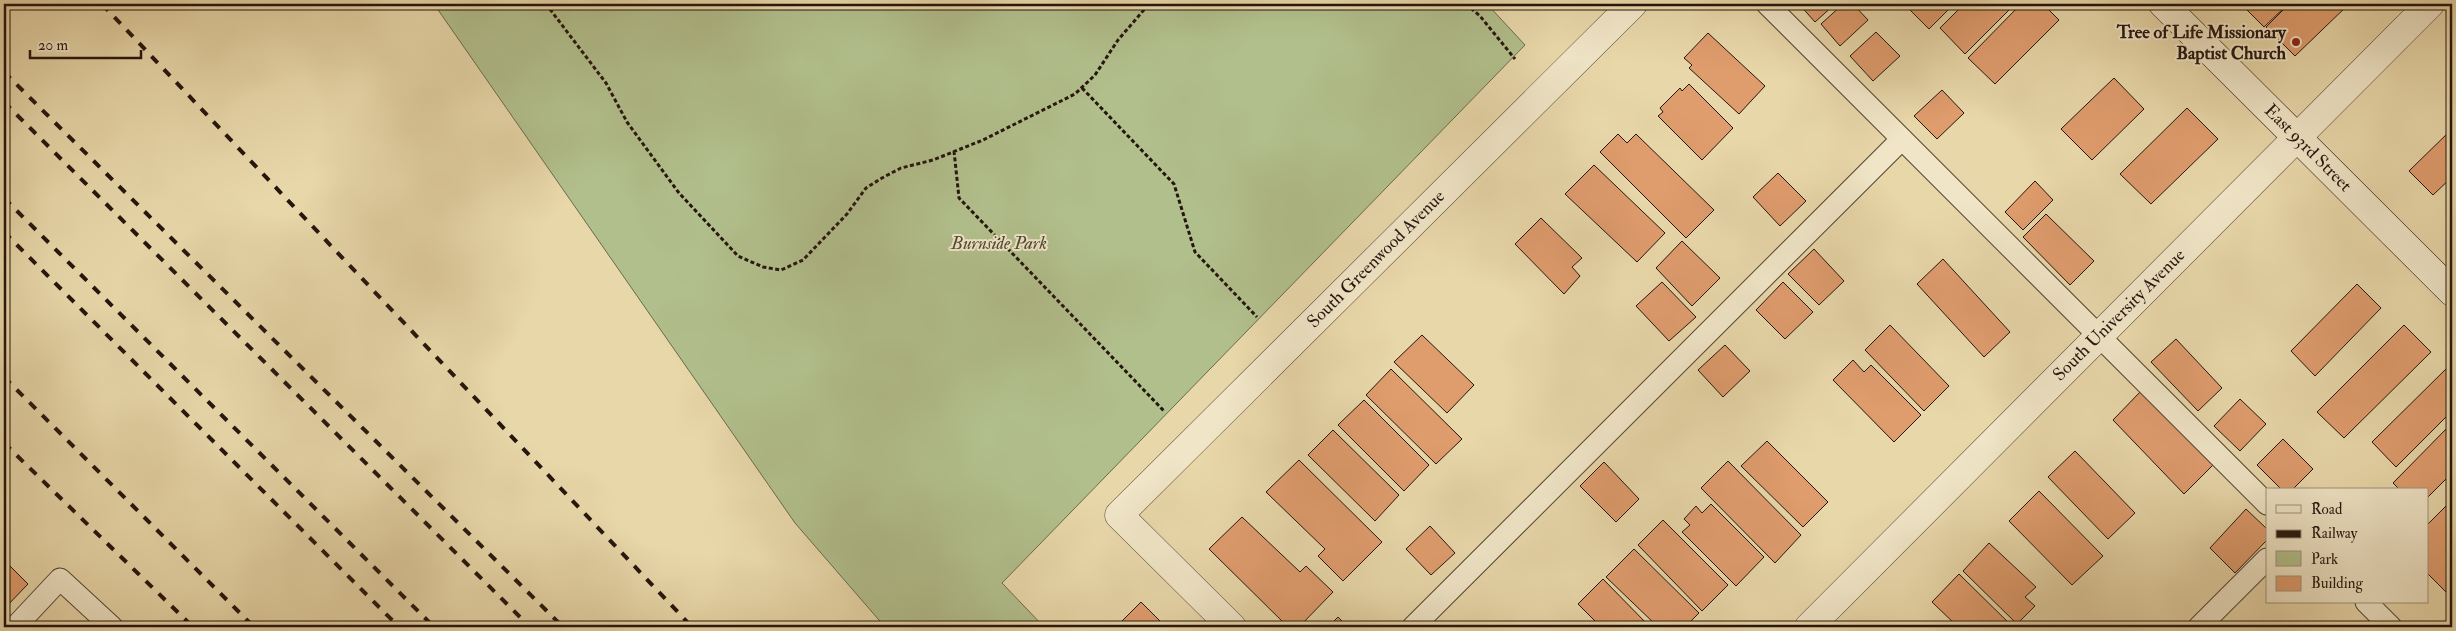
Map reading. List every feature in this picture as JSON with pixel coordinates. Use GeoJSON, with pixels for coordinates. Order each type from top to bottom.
{"type":"FeatureCollection","features":[{"type":"Feature","properties":{"kind":"street","name":"South Greenwood Avenue"},"geometry":{"type":"LineString","coordinates":[[1232,627],[1119,515],[1633,4]]}},
{"type":"Feature","properties":{"kind":"street","name":"East 93rd Street"},"geometry":{"type":"LineString","coordinates":[[2163,4],[2452,292]]}},
{"type":"Feature","properties":{"kind":"street","name":"South University Avenue"},"geometry":{"type":"LineString","coordinates":[[1809,627],[2430,4]]}},
{"type":"Feature","properties":{"kind":"lane"},"geometry":{"type":"LineString","coordinates":[[1767,4],[2266,503]]}},
{"type":"Feature","properties":{"kind":"lane"},"geometry":{"type":"LineString","coordinates":[[1413,627],[1902,139]]}},
{"type":"Feature","properties":{"kind":"lane"},"geometry":{"type":"LineString","coordinates":[[2199,627],[2266,560]]}},
{"type":"Feature","properties":{"kind":"lane"},"geometry":{"type":"LineString","coordinates":[[15,627],[60,579],[112,627]]}},
{"type":"Feature","properties":{"kind":"lane"},"geometry":{"type":"LineString","coordinates":[[2368,604],[2391,627]]}},
{"type":"Feature","properties":{"kind":"path"},"geometry":{"type":"LineString","coordinates":[[546,4],[606,83],[627,122],[679,193],[738,256],[763,267],[781,270],[802,260],[847,214],[866,188],[882,178],[901,168],[954,152],[983,140],[1075,94],[1095,75],[1118,40],[1149,4]]}},
{"type":"Feature","properties":{"kind":"path"},"geometry":{"type":"LineString","coordinates":[[1466,4],[1480,16],[1515,59]]}},
{"type":"Feature","properties":{"kind":"path"},"geometry":{"type":"LineString","coordinates":[[1082,88],[1174,184],[1194,252],[1257,317]]}},
{"type":"Feature","properties":{"kind":"path"},"geometry":{"type":"LineString","coordinates":[[954,152],[959,198],[1164,411]]}},
{"type":"Feature","properties":{"kind":"green space","name":"Burnside Park"},"geometry":{"type":"Polygon","coordinates":[[[434,4],[1487,4],[1525,45],[1002,583],[1044,627],[885,627],[795,523],[434,4]]]}},
{"type":"Feature","properties":{"kind":"building"},"geometry":{"type":"Polygon","coordinates":[[[1799,4],[1835,4],[1815,22],[1799,4]]]}},
{"type":"Feature","properties":{"kind":"building"},"geometry":{"type":"Polygon","coordinates":[[[1843,4],[1853,4],[1868,20],[1840,46],[1821,24],[1843,4]]]}},
{"type":"Feature","properties":{"kind":"building"},"geometry":{"type":"Polygon","coordinates":[[[1904,4],[1954,4],[1929,29],[1904,4]]]}},
{"type":"Feature","properties":{"kind":"building"},"geometry":{"type":"Polygon","coordinates":[[[1964,4],[2015,4],[1965,54],[1940,28],[1964,4]]]}},
{"type":"Feature","properties":{"kind":"building"},"geometry":{"type":"Polygon","coordinates":[[[2021,4],[2043,4],[2059,20],[1995,84],[1968,58],[2021,4]]]}},
{"type":"Feature","properties":{"kind":"building"},"geometry":{"type":"Polygon","coordinates":[[[2241,4],[2288,4],[2264,27],[2241,4]]]}},
{"type":"Feature","properties":{"kind":"building","name":"Tree of Life Missionary Baptist Church"},"geometry":{"type":"Polygon","coordinates":[[[2289,4],[2349,4],[2295,56],[2266,27],[2289,4]]]}},
{"type":"Feature","properties":{"kind":"building"},"geometry":{"type":"Polygon","coordinates":[[[1876,32],[1900,56],[1873,81],[1850,56],[1876,32]]]}},
{"type":"Feature","properties":{"kind":"building"},"geometry":{"type":"Polygon","coordinates":[[[1708,33],[1765,86],[1739,114],[1689,68],[1692,65],[1684,58],[1708,33]]]}},
{"type":"Feature","properties":{"kind":"building"},"geometry":{"type":"Polygon","coordinates":[[[2114,78],[2144,109],[2092,160],[2061,129],[2114,78]]]}},
{"type":"Feature","properties":{"kind":"building"},"geometry":{"type":"Polygon","coordinates":[[[1689,84],[1733,128],[1702,160],[1658,116],[1663,112],[1660,108],[1680,88],[1682,91],[1689,84]]]}},
{"type":"Feature","properties":{"kind":"building"},"geometry":{"type":"Polygon","coordinates":[[[1942,90],[1964,113],[1937,139],[1914,116],[1942,90]]]}},
{"type":"Feature","properties":{"kind":"building"},"geometry":{"type":"Polygon","coordinates":[[[2187,108],[2218,139],[2151,204],[2120,174],[2187,108]]]}},
{"type":"Feature","properties":{"kind":"building"},"geometry":{"type":"Polygon","coordinates":[[[2452,129],[2452,177],[2433,195],[2409,171],[2452,129]]]}},
{"type":"Feature","properties":{"kind":"building"},"geometry":{"type":"Polygon","coordinates":[[[1618,134],[1627,143],[1636,134],[1714,210],[1686,238],[1600,152],[1618,134]]]}},
{"type":"Feature","properties":{"kind":"building"},"geometry":{"type":"Polygon","coordinates":[[[1594,165],[1665,233],[1637,262],[1565,194],[1594,165]]]}},
{"type":"Feature","properties":{"kind":"building"},"geometry":{"type":"Polygon","coordinates":[[[1778,173],[1806,201],[1780,226],[1753,197],[1778,173]]]}},
{"type":"Feature","properties":{"kind":"building"},"geometry":{"type":"Polygon","coordinates":[[[2035,181],[2053,200],[2023,230],[2005,212],[2035,181]]]}},
{"type":"Feature","properties":{"kind":"building"},"geometry":{"type":"Polygon","coordinates":[[[2046,214],[2094,261],[2070,285],[2023,237],[2046,214]]]}},
{"type":"Feature","properties":{"kind":"building"},"geometry":{"type":"Polygon","coordinates":[[[1541,218],[1582,258],[1572,267],[1580,276],[1564,294],[1515,244],[1541,218]]]}},
{"type":"Feature","properties":{"kind":"building"},"geometry":{"type":"Polygon","coordinates":[[[1682,241],[1720,278],[1692,306],[1656,268],[1682,241]]]}},
{"type":"Feature","properties":{"kind":"building"},"geometry":{"type":"Polygon","coordinates":[[[1814,249],[1844,281],[1819,305],[1788,274],[1814,249]]]}},
{"type":"Feature","properties":{"kind":"building"},"geometry":{"type":"Polygon","coordinates":[[[1943,259],[2010,332],[1984,357],[1917,284],[1943,259]]]}},
{"type":"Feature","properties":{"kind":"building"},"geometry":{"type":"Polygon","coordinates":[[[1662,282],[1696,317],[1669,341],[1636,306],[1662,282]]]}},
{"type":"Feature","properties":{"kind":"building"},"geometry":{"type":"Polygon","coordinates":[[[1783,282],[1813,312],[1785,339],[1756,310],[1783,282]]]}},
{"type":"Feature","properties":{"kind":"building"},"geometry":{"type":"Polygon","coordinates":[[[2357,284],[2381,308],[2315,376],[2291,351],[2357,284]]]}},
{"type":"Feature","properties":{"kind":"building"},"geometry":{"type":"Polygon","coordinates":[[[1890,325],[1949,386],[1924,411],[1865,350],[1890,325]]]}},
{"type":"Feature","properties":{"kind":"building"},"geometry":{"type":"Polygon","coordinates":[[[2404,325],[2431,352],[2344,438],[2317,412],[2404,325]]]}},
{"type":"Feature","properties":{"kind":"building"},"geometry":{"type":"Polygon","coordinates":[[[1422,335],[1474,385],[1447,413],[1394,362],[1422,335]]]}},
{"type":"Feature","properties":{"kind":"building"},"geometry":{"type":"Polygon","coordinates":[[[2176,339],[2222,388],[2198,411],[2151,362],[2176,339]]]}},
{"type":"Feature","properties":{"kind":"building"},"geometry":{"type":"Polygon","coordinates":[[[1725,345],[1750,371],[1723,397],[1698,370],[1725,345]]]}},
{"type":"Feature","properties":{"kind":"building"},"geometry":{"type":"Polygon","coordinates":[[[1853,360],[1864,372],[1871,365],[1921,415],[1894,442],[1833,380],[1853,360]]]}},
{"type":"Feature","properties":{"kind":"building"},"geometry":{"type":"Polygon","coordinates":[[[2448,367],[2452,372],[2452,411],[2396,467],[2372,442],[2448,367]]]}},
{"type":"Feature","properties":{"kind":"building"},"geometry":{"type":"Polygon","coordinates":[[[1391,369],[1462,439],[1436,464],[1366,395],[1391,369]]]}},
{"type":"Feature","properties":{"kind":"building"},"geometry":{"type":"Polygon","coordinates":[[[2141,391],[2213,465],[2184,494],[2113,420],[2141,391]]]}},
{"type":"Feature","properties":{"kind":"building"},"geometry":{"type":"Polygon","coordinates":[[[2240,399],[2266,424],[2240,451],[2214,426],[2240,399]]]}},
{"type":"Feature","properties":{"kind":"building"},"geometry":{"type":"Polygon","coordinates":[[[1364,400],[1429,465],[1404,491],[1338,425],[1364,400]]]}},
{"type":"Feature","properties":{"kind":"building"},"geometry":{"type":"Polygon","coordinates":[[[2452,423],[2452,473],[2428,497],[2428,488],[2398,488],[2393,483],[2452,423]]]}},
{"type":"Feature","properties":{"kind":"building"},"geometry":{"type":"Polygon","coordinates":[[[1333,430],[1399,495],[1375,521],[1308,455],[1333,430]]]}},
{"type":"Feature","properties":{"kind":"building"},"geometry":{"type":"Polygon","coordinates":[[[2283,439],[2313,469],[2294,488],[2280,488],[2257,465],[2283,439]]]}},
{"type":"Feature","properties":{"kind":"building"},"geometry":{"type":"Polygon","coordinates":[[[1767,441],[1828,502],[1803,527],[1741,466],[1767,441]]]}},
{"type":"Feature","properties":{"kind":"building"},"geometry":{"type":"Polygon","coordinates":[[[2075,451],[2135,513],[2108,539],[2048,477],[2075,451]]]}},
{"type":"Feature","properties":{"kind":"building"},"geometry":{"type":"Polygon","coordinates":[[[1299,460],[1382,542],[1343,581],[1318,556],[1325,549],[1266,492],[1299,460]]]}},
{"type":"Feature","properties":{"kind":"building"},"geometry":{"type":"Polygon","coordinates":[[[1728,461],[1801,535],[1775,563],[1701,488],[1728,461]]]}},
{"type":"Feature","properties":{"kind":"building"},"geometry":{"type":"Polygon","coordinates":[[[1604,462],[1639,499],[1616,522],[1580,486],[1604,462]]]}},
{"type":"Feature","properties":{"kind":"building"},"geometry":{"type":"Polygon","coordinates":[[[2039,491],[2103,556],[2072,585],[2009,521],[2039,491]]]}},
{"type":"Feature","properties":{"kind":"building"},"geometry":{"type":"Polygon","coordinates":[[[2452,500],[2452,598],[2428,574],[2428,524],[2452,500]]]}},
{"type":"Feature","properties":{"kind":"building"},"geometry":{"type":"Polygon","coordinates":[[[1711,504],[1764,557],[1736,586],[1682,532],[1690,525],[1684,519],[1696,506],[1702,513],[1711,504]]]}},
{"type":"Feature","properties":{"kind":"building"},"geometry":{"type":"Polygon","coordinates":[[[2246,509],[2266,528],[2266,541],[2235,573],[2210,548],[2246,509]]]}},
{"type":"Feature","properties":{"kind":"building"},"geometry":{"type":"Polygon","coordinates":[[[1242,517],[1300,572],[1306,566],[1333,592],[1299,627],[1288,627],[1209,549],[1242,517]]]}},
{"type":"Feature","properties":{"kind":"building"},"geometry":{"type":"Polygon","coordinates":[[[1663,520],[1728,585],[1702,611],[1638,545],[1663,520]]]}},
{"type":"Feature","properties":{"kind":"building"},"geometry":{"type":"Polygon","coordinates":[[[1430,526],[1455,553],[1431,575],[1406,549],[1430,526]]]}},
{"type":"Feature","properties":{"kind":"building"},"geometry":{"type":"Polygon","coordinates":[[[1989,543],[2036,587],[2025,597],[2035,606],[2017,624],[1963,571],[1989,543]]]}},
{"type":"Feature","properties":{"kind":"building"},"geometry":{"type":"Polygon","coordinates":[[[1634,549],[1699,613],[1685,627],[1658,627],[1606,577],[1634,549]]]}},
{"type":"Feature","properties":{"kind":"building"},"geometry":{"type":"Polygon","coordinates":[[[4,560],[28,584],[4,609],[4,560]]]}},
{"type":"Feature","properties":{"kind":"building"},"geometry":{"type":"Polygon","coordinates":[[[1959,574],[2013,627],[1958,627],[1932,602],[1959,574]]]}},
{"type":"Feature","properties":{"kind":"building"},"geometry":{"type":"Polygon","coordinates":[[[1603,579],[1650,627],[1601,627],[1578,604],[1603,579]]]}},
{"type":"Feature","properties":{"kind":"building"},"geometry":{"type":"Polygon","coordinates":[[[1141,602],[1166,627],[1116,627],[1141,602]]]}},
{"type":"Feature","properties":{"kind":"building"},"geometry":{"type":"Polygon","coordinates":[[[1338,617],[1348,627],[1328,627],[1338,617]]]}},
{"type":"Feature","properties":{"kind":"railway"},"geometry":{"type":"LineString","coordinates":[[102,4],[692,627]]}},
{"type":"Feature","properties":{"kind":"railway"},"geometry":{"type":"LineString","coordinates":[[4,72],[563,627]]}},
{"type":"Feature","properties":{"kind":"railway"},"geometry":{"type":"LineString","coordinates":[[4,102],[530,627]]}},
{"type":"Feature","properties":{"kind":"railway"},"geometry":{"type":"LineString","coordinates":[[4,198],[434,627]]}},
{"type":"Feature","properties":{"kind":"railway"},"geometry":{"type":"LineString","coordinates":[[4,232],[399,627]]}},
{"type":"Feature","properties":{"kind":"railway"},"geometry":{"type":"LineString","coordinates":[[4,377],[254,627]]}},
{"type":"Feature","properties":{"kind":"railway"},"geometry":{"type":"LineString","coordinates":[[4,443],[193,627]]}},
{"type":"Feature","properties":{"kind":"place","name":"Tree of Life Missionary Baptist Church"},"geometry":{"type":"Point","coordinates":[2296,42]}}]}
